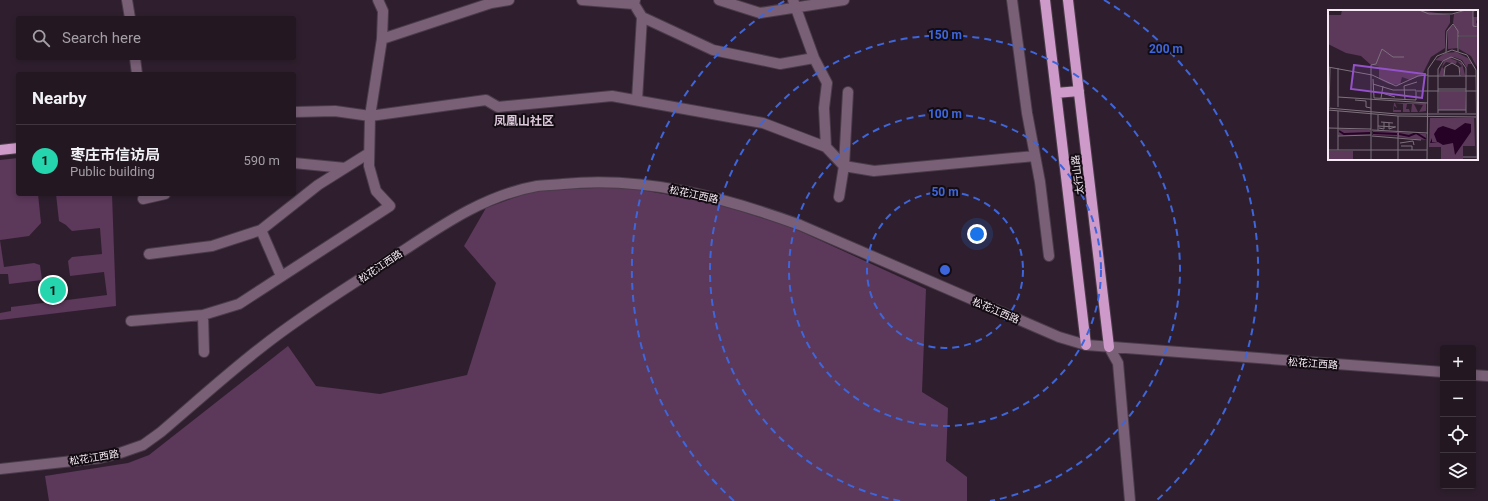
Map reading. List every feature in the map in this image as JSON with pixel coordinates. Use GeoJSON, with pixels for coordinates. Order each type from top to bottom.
{"type":"FeatureCollection","features":[{"type":"Feature","properties":{"kind":"main road","name":"太行山路"},"geometry":{"type":"LineString","coordinates":[[1045,0],[1086,345]]}},
{"type":"Feature","properties":{"kind":"main road","name":"太行山路"},"geometry":{"type":"LineString","coordinates":[[1068,0],[1109,347]]}},
{"type":"Feature","properties":{"kind":"main road"},"geometry":{"type":"LineString","coordinates":[[1056,93],[1079,91]]}},
{"type":"Feature","properties":{"kind":"main road"},"geometry":{"type":"LineString","coordinates":[[0,150],[16,148]]}},
{"type":"Feature","properties":{"kind":"street"},"geometry":{"type":"LineString","coordinates":[[127,0],[130,16]]}},
{"type":"Feature","properties":{"kind":"street"},"geometry":{"type":"LineString","coordinates":[[131,321],[203,315],[239,304],[390,206],[376,191],[369,166],[370,116],[382,39],[383,11],[378,0]]}},
{"type":"Feature","properties":{"kind":"street"},"geometry":{"type":"LineString","coordinates":[[382,39],[491,3],[509,0]]}},
{"type":"Feature","properties":{"kind":"street"},"geometry":{"type":"LineString","coordinates":[[582,0],[634,2],[642,17],[637,100]]}},
{"type":"Feature","properties":{"kind":"street"},"geometry":{"type":"LineString","coordinates":[[719,0],[760,13],[795,4],[844,0]]}},
{"type":"Feature","properties":{"kind":"street"},"geometry":{"type":"LineString","coordinates":[[1012,0],[1027,113],[1040,182],[1049,256]]}},
{"type":"Feature","properties":{"kind":"street"},"geometry":{"type":"LineString","coordinates":[[795,4],[814,58],[827,83],[824,108],[826,147]]}},
{"type":"Feature","properties":{"kind":"street"},"geometry":{"type":"LineString","coordinates":[[642,17],[713,50],[780,64],[814,58]]}},
{"type":"Feature","properties":{"kind":"street"},"geometry":{"type":"LineString","coordinates":[[135,60],[137,72]]}},
{"type":"Feature","properties":{"kind":"street"},"geometry":{"type":"LineString","coordinates":[[839,197],[844,166],[848,92]]}},
{"type":"Feature","properties":{"kind":"street"},"geometry":{"type":"LineString","coordinates":[[296,112],[335,110],[370,116],[486,100],[498,107],[612,96],[763,123],[826,147],[844,166],[874,171],[1035,156]]}},
{"type":"Feature","properties":{"kind":"street"},"geometry":{"type":"LineString","coordinates":[[149,254],[212,246],[261,230],[318,184],[369,153]]}},
{"type":"Feature","properties":{"kind":"street"},"geometry":{"type":"LineString","coordinates":[[296,163],[345,168]]}},
{"type":"Feature","properties":{"kind":"street","name":"松花江西路"},"geometry":{"type":"LineString","coordinates":[[0,469],[100,458],[120,454],[143,445],[161,432],[264,345],[443,225],[471,208],[502,196],[537,186],[572,183],[612,182],[646,184],[719,198],[762,211],[800,225],[1044,331],[1086,345],[1440,372]]}},
{"type":"Feature","properties":{"kind":"street"},"geometry":{"type":"LineString","coordinates":[[143,199],[156,196]]}},
{"type":"Feature","properties":{"kind":"street"},"geometry":{"type":"LineString","coordinates":[[261,230],[281,276]]}},
{"type":"Feature","properties":{"kind":"street"},"geometry":{"type":"LineString","coordinates":[[203,315],[204,352]]}},
{"type":"Feature","properties":{"kind":"street"},"geometry":{"type":"LineString","coordinates":[[1109,347],[1118,363],[1130,501]]}},
{"type":"Feature","properties":{"kind":"street"},"geometry":{"type":"LineString","coordinates":[[1476,375],[1488,376]]}},
{"type":"Feature","properties":{"kind":"shaded area"},"geometry":{"type":"Polygon","coordinates":[[[16,158],[16,196],[38,196],[41,223],[29,236],[0,240],[0,160],[16,158]]]}},
{"type":"Feature","properties":{"kind":"shaded area"},"geometry":{"type":"Polygon","coordinates":[[[624,187],[715,203],[793,228],[926,289],[922,392],[948,408],[946,461],[967,477],[967,501],[49,501],[45,476],[128,463],[149,455],[288,346],[316,386],[380,394],[467,375],[496,283],[464,246],[486,208],[536,190],[624,187]]]}},
{"type":"Feature","properties":{"kind":"shaded area"},"geometry":{"type":"Polygon","coordinates":[[[56,196],[112,196],[116,306],[0,320],[0,313],[11,311],[11,307],[107,295],[104,272],[70,276],[68,261],[72,257],[102,254],[100,228],[72,231],[59,221],[56,196]]]}},
{"type":"Feature","properties":{"kind":"shaded area"},"geometry":{"type":"Polygon","coordinates":[[[0,240],[4,267],[34,263],[40,265],[42,280],[9,284],[8,274],[0,274],[0,240]]]}},
{"type":"Feature","properties":{"kind":"place","name":"枣庄市信访局"},"geometry":{"type":"Point","coordinates":[53,290]}},
{"type":"Feature","properties":{"kind":"district","name":"凤凰山社区"},"geometry":{"type":"Point","coordinates":[524,121]}}]}
